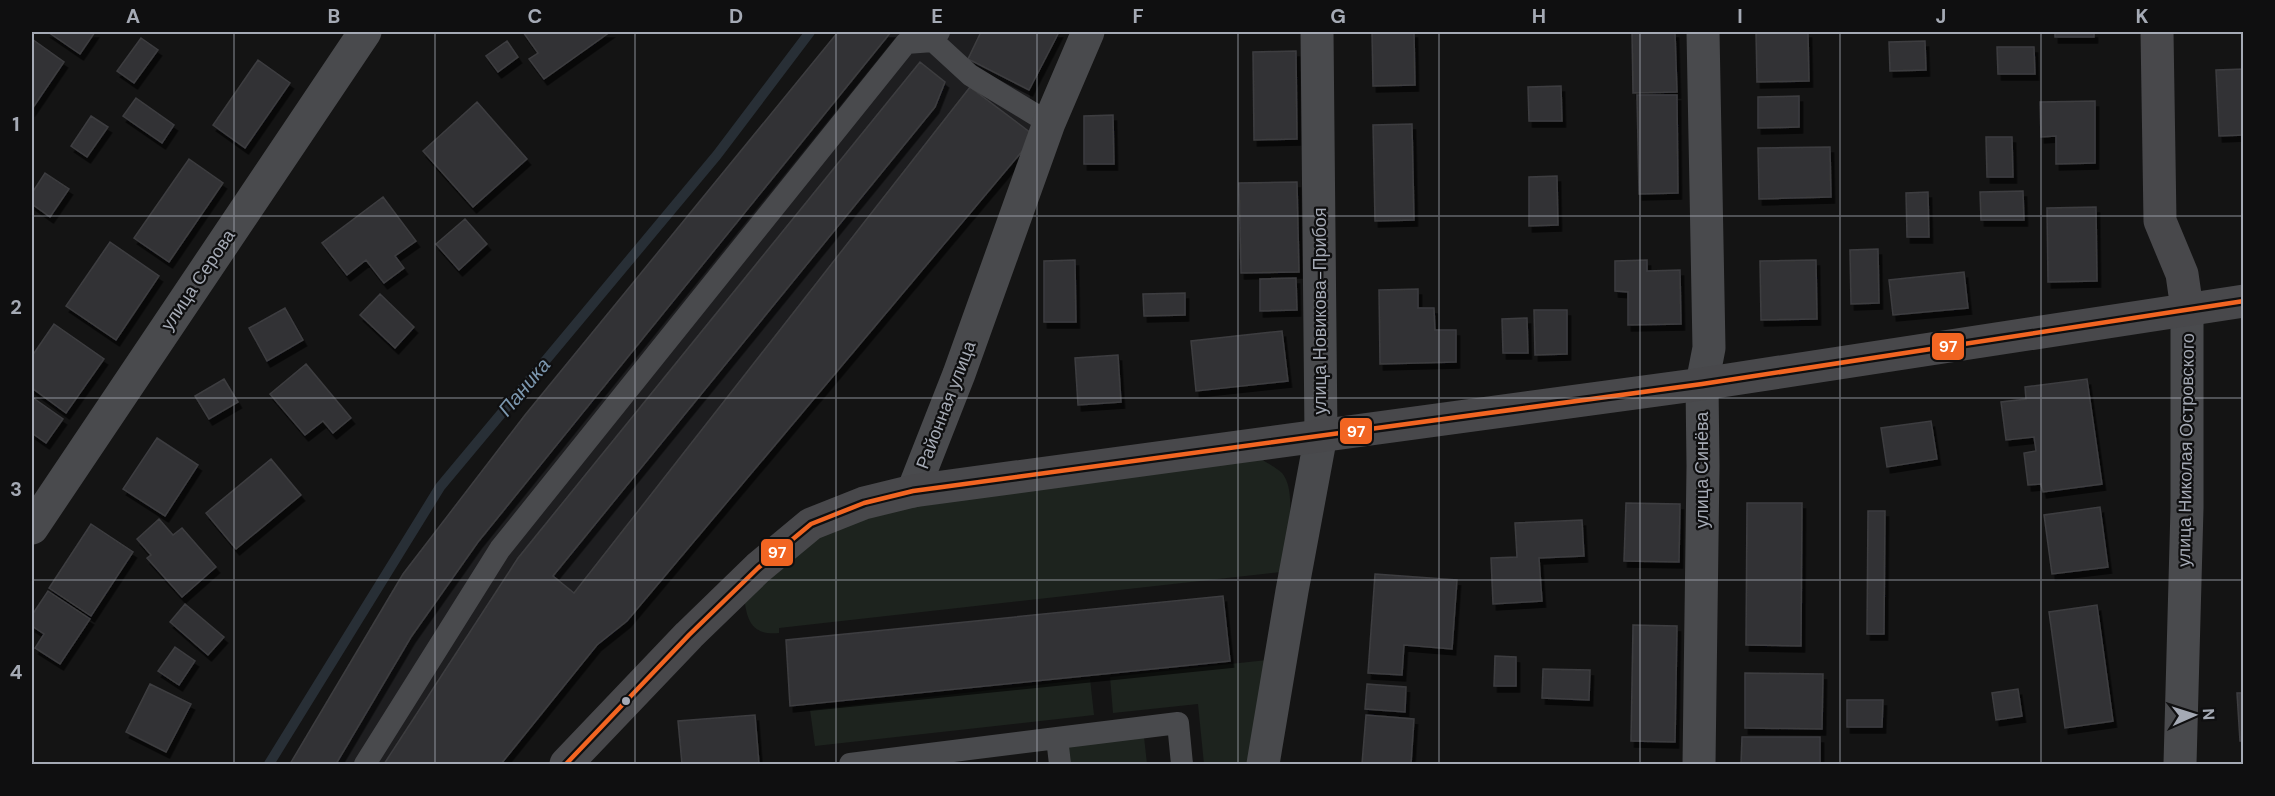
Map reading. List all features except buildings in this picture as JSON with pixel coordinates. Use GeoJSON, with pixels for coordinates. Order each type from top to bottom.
{"type":"FeatureCollection","features":[{"type":"Feature","properties":{"kind":"street","name":"улица Серова"},"geometry":{"type":"LineString","coordinates":[[32,528],[365,32]]}},
{"type":"Feature","properties":{"kind":"street","name":"Районная улица"},"geometry":{"type":"LineString","coordinates":[[566,765],[689,635],[758,568],[811,524],[864,502],[913,491],[959,374],[1049,123],[1088,32]]}},
{"type":"Feature","properties":{"kind":"street","name":"улица Новикова-Прибоя"},"geometry":{"type":"LineString","coordinates":[[1263,765],[1321,435],[1317,32]]}},
{"type":"Feature","properties":{"kind":"street","name":"улица Синёва"},"geometry":{"type":"LineString","coordinates":[[1699,765],[1702,384],[1709,348],[1703,32]]}},
{"type":"Feature","properties":{"kind":"street","name":"улица Николая Островского"},"geometry":{"type":"LineString","coordinates":[[2157,32],[2160,221],[2182,274],[2187,309],[2187,508],[2180,765]]}},
{"type":"Feature","properties":{"kind":"street"},"geometry":{"type":"LineString","coordinates":[[913,491],[1702,384],[2244,301]]}},
{"type":"Feature","properties":{"kind":"lane"},"geometry":{"type":"LineString","coordinates":[[365,765],[500,549],[906,43],[936,36],[970,75],[1049,123]]}},
{"type":"Feature","properties":{"kind":"lane"},"geometry":{"type":"LineString","coordinates":[[850,765],[1178,723],[1182,765]]}},
{"type":"Feature","properties":{"kind":"lane"},"geometry":{"type":"LineString","coordinates":[[1058,738],[1060,765]]}},
{"type":"Feature","properties":{"kind":"shaded area"},"geometry":{"type":"Polygon","coordinates":[[[838,32],[1059,32],[1029,90],[1035,136],[627,621],[597,645],[501,764],[290,764],[403,574],[525,415],[838,32]]]}},
{"type":"Feature","properties":{"kind":"shaded area"},"geometry":{"type":"Polygon","coordinates":[[[1258,457],[1282,473],[1290,493],[1288,535],[1281,572],[779,628],[779,633],[762,632],[756,629],[746,611],[744,594],[788,550],[879,512],[1258,457]]]}},
{"type":"Feature","properties":{"kind":"shaded area"},"geometry":{"type":"Polygon","coordinates":[[[1267,660],[1248,764],[1204,764],[1198,704],[1113,713],[1110,677],[1267,660]]]}},
{"type":"Feature","properties":{"kind":"shaded area"},"geometry":{"type":"Polygon","coordinates":[[[1090,679],[1094,715],[815,746],[810,710],[1090,679]]]}},
{"type":"Feature","properties":{"kind":"shaded area"},"geometry":{"type":"Polygon","coordinates":[[[1144,737],[1147,764],[1066,764],[1063,746],[1144,737]]]}},
{"type":"Feature","properties":{"kind":"waterway","name":"Паника"},"geometry":{"type":"LineString","coordinates":[[269,764],[440,487],[717,155],[810,32]]}},
{"type":"Feature","properties":{"kind":"transit line","name":"97"},"geometry":{"type":"LineString","coordinates":[[566,764],[689,635],[758,568],[811,524],[864,503],[913,491],[1702,384],[2244,301]]}}]}
